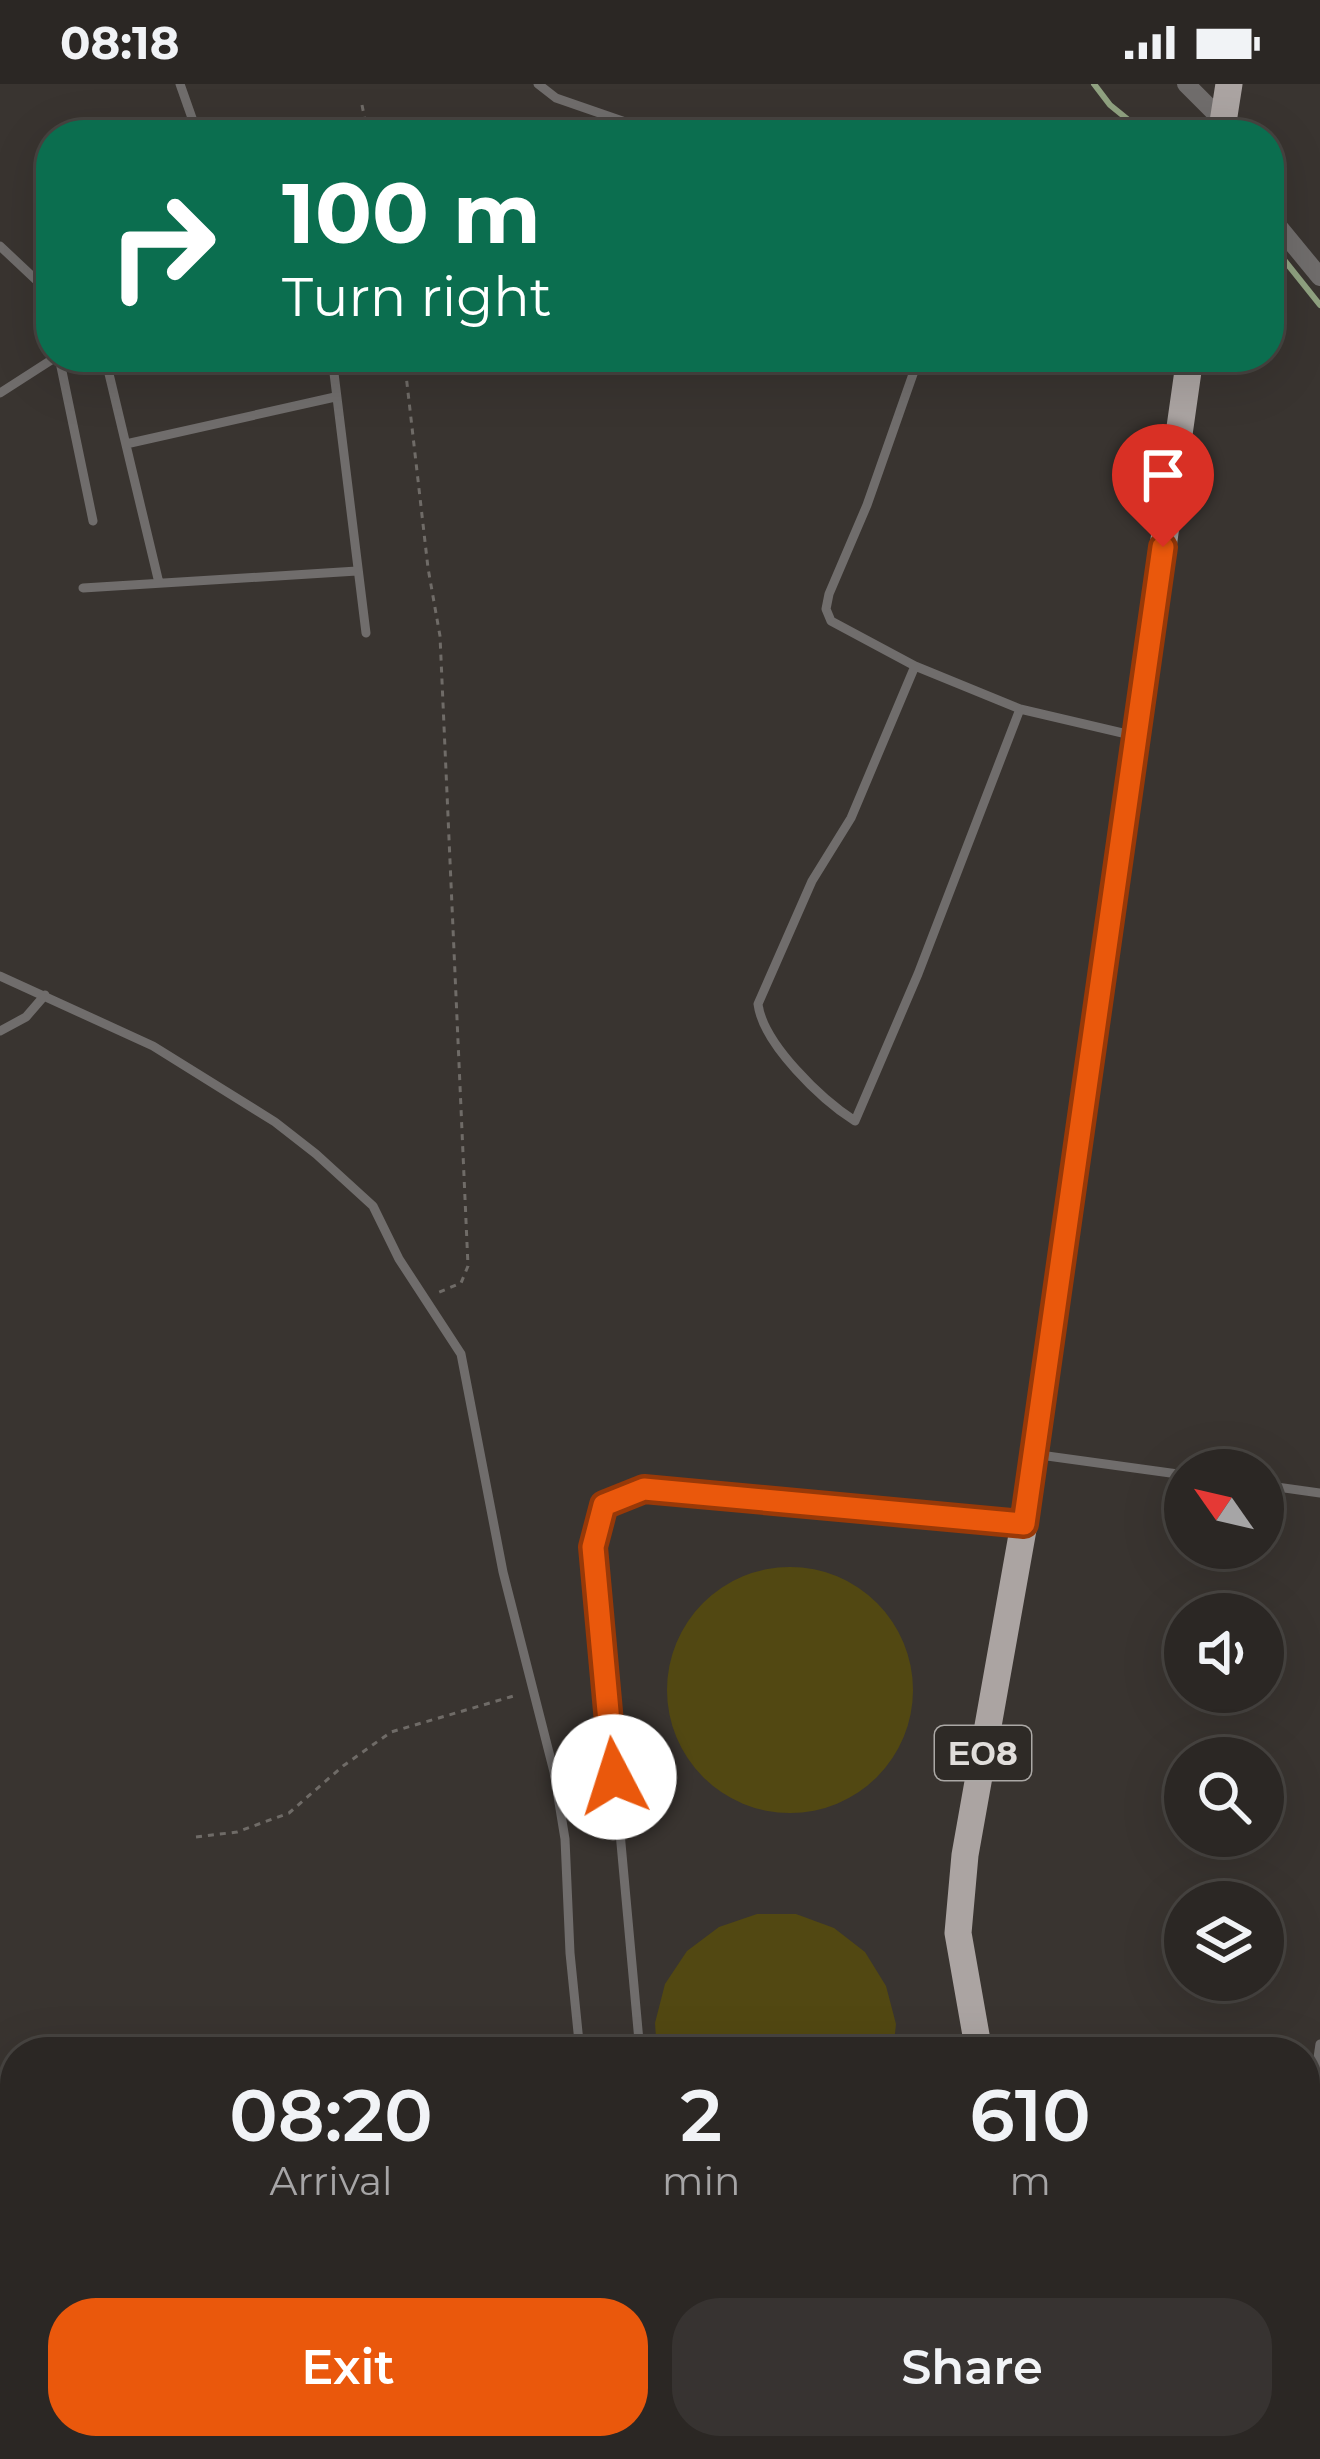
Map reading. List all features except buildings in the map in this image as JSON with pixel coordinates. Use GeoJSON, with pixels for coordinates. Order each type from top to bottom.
{"type":"FeatureCollection","features":[{"type":"Feature","properties":{"kind":"main road"},"geometry":{"type":"LineString","coordinates":[[1223,120],[1229,84]]}},
{"type":"Feature","properties":{"kind":"main road","name":"ΕΟ8"},"geometry":{"type":"LineString","coordinates":[[977,2037],[958,1933],[965,1855],[1024,1524],[1188,372]]}},
{"type":"Feature","properties":{"kind":"street"},"geometry":{"type":"LineString","coordinates":[[1186,84],[1215,120]]}},
{"type":"Feature","properties":{"kind":"street"},"geometry":{"type":"LineString","coordinates":[[1284,234],[1320,278]]}},
{"type":"Feature","properties":{"kind":"lane"},"geometry":{"type":"LineString","coordinates":[[180,84],[190,120]]}},
{"type":"Feature","properties":{"kind":"lane"},"geometry":{"type":"LineString","coordinates":[[538,84],[556,98],[619,120]]}},
{"type":"Feature","properties":{"kind":"lane"},"geometry":{"type":"LineString","coordinates":[[0,246],[36,280]]}},
{"type":"Feature","properties":{"kind":"lane"},"geometry":{"type":"LineString","coordinates":[[0,393],[36,371]]}},
{"type":"Feature","properties":{"kind":"lane"},"geometry":{"type":"LineString","coordinates":[[61,372],[93,521]]}},
{"type":"Feature","properties":{"kind":"lane"},"geometry":{"type":"LineString","coordinates":[[109,372],[159,583]]}},
{"type":"Feature","properties":{"kind":"lane"},"geometry":{"type":"LineString","coordinates":[[333,372],[366,633]]}},
{"type":"Feature","properties":{"kind":"lane"},"geometry":{"type":"LineString","coordinates":[[915,372],[829,594],[826,609],[834,626],[915,667],[1019,709],[1136,736]]}},
{"type":"Feature","properties":{"kind":"lane"},"geometry":{"type":"LineString","coordinates":[[126,444],[335,397]]}},
{"type":"Feature","properties":{"kind":"lane"},"geometry":{"type":"LineString","coordinates":[[83,588],[357,571]]}},
{"type":"Feature","properties":{"kind":"lane"},"geometry":{"type":"LineString","coordinates":[[915,667],[851,818],[812,881],[758,1004],[764,1026],[799,1072],[855,1120],[918,974],[1019,709]]}},
{"type":"Feature","properties":{"kind":"lane"},"geometry":{"type":"LineString","coordinates":[[0,976],[154,1046],[275,1122],[316,1154],[373,1206],[398,1259],[461,1354],[503,1572],[554,1772],[566,1839],[578,2037]]}},
{"type":"Feature","properties":{"kind":"lane"},"geometry":{"type":"LineString","coordinates":[[0,1030],[26,1017],[45,995]]}},
{"type":"Feature","properties":{"kind":"lane"},"geometry":{"type":"LineString","coordinates":[[1034,1454],[1164,1472]]}},
{"type":"Feature","properties":{"kind":"lane"},"geometry":{"type":"LineString","coordinates":[[1284,1488],[1320,1493]]}},
{"type":"Feature","properties":{"kind":"lane"},"geometry":{"type":"LineString","coordinates":[[639,2037],[593,1547],[604,1505],[644,1489],[1024,1524]]}},
{"type":"Feature","properties":{"kind":"path"},"geometry":{"type":"LineString","coordinates":[[362,105],[365,120]]}},
{"type":"Feature","properties":{"kind":"path"},"geometry":{"type":"LineString","coordinates":[[406,372],[440,636],[469,1266],[461,1283],[446,1292],[423,1295]]}},
{"type":"Feature","properties":{"kind":"path"},"geometry":{"type":"LineString","coordinates":[[196,1837],[237,1832],[289,1813],[391,1732],[531,1690]]}},
{"type":"Feature","properties":{"kind":"waterway"},"geometry":{"type":"LineString","coordinates":[[1094,84],[1128,120]]}},
{"type":"Feature","properties":{"kind":"waterway"},"geometry":{"type":"LineString","coordinates":[[1284,260],[1320,305]]}},
{"type":"Feature","properties":{"kind":"route"},"geometry":{"type":"LineString","coordinates":[[614,1777],[593,1547],[604,1505],[617,1496],[644,1489],[1024,1524],[1163,547]]}}]}
